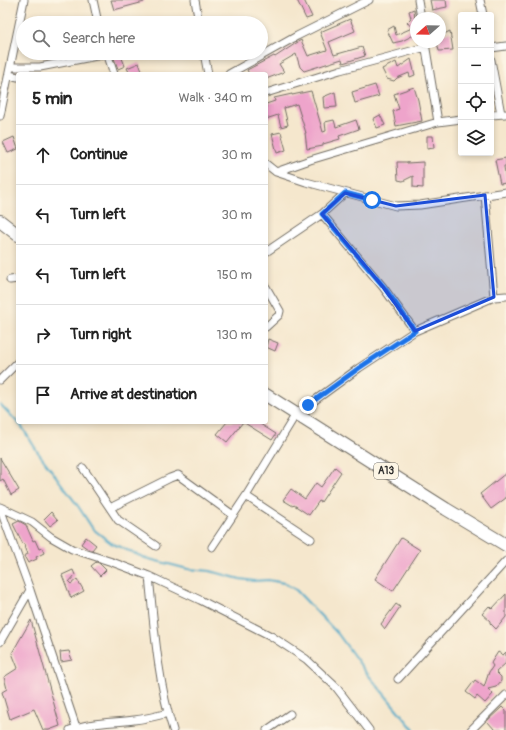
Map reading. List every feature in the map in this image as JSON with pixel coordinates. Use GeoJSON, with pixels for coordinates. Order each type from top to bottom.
{"type":"FeatureCollection","features":[{"type":"Feature","properties":{"kind":"highway"},"geometry":{"type":"LineString","coordinates":[[0,221],[16,233]]}},
{"type":"Feature","properties":{"kind":"highway","name":"A13"},"geometry":{"type":"LineString","coordinates":[[268,396],[446,509],[506,545]]}},
{"type":"Feature","properties":{"kind":"street"},"geometry":{"type":"LineString","coordinates":[[21,16],[24,0]]}},
{"type":"Feature","properties":{"kind":"street"},"geometry":{"type":"LineString","coordinates":[[93,0],[96,16]]}},
{"type":"Feature","properties":{"kind":"street"},"geometry":{"type":"LineString","coordinates":[[195,0],[198,16]]}},
{"type":"Feature","properties":{"kind":"street"},"geometry":{"type":"LineString","coordinates":[[268,52],[369,0]]}},
{"type":"Feature","properties":{"kind":"street"},"geometry":{"type":"LineString","coordinates":[[418,0],[420,12]]}},
{"type":"Feature","properties":{"kind":"street"},"geometry":{"type":"LineString","coordinates":[[480,0],[482,12]]}},
{"type":"Feature","properties":{"kind":"street"},"geometry":{"type":"LineString","coordinates":[[0,116],[16,38]]}},
{"type":"Feature","properties":{"kind":"street"},"geometry":{"type":"LineString","coordinates":[[494,48],[506,46]]}},
{"type":"Feature","properties":{"kind":"street"},"geometry":{"type":"LineString","coordinates":[[268,92],[413,48]]}},
{"type":"Feature","properties":{"kind":"street"},"geometry":{"type":"LineString","coordinates":[[427,48],[438,122]]}},
{"type":"Feature","properties":{"kind":"street"},"geometry":{"type":"LineString","coordinates":[[10,67],[40,67],[74,60]]}},
{"type":"Feature","properties":{"kind":"street"},"geometry":{"type":"LineString","coordinates":[[109,60],[113,72]]}},
{"type":"Feature","properties":{"kind":"street"},"geometry":{"type":"LineString","coordinates":[[205,60],[208,72]]}},
{"type":"Feature","properties":{"kind":"street"},"geometry":{"type":"LineString","coordinates":[[233,72],[254,60]]}},
{"type":"Feature","properties":{"kind":"street"},"geometry":{"type":"LineString","coordinates":[[494,72],[504,114],[494,115]]}},
{"type":"Feature","properties":{"kind":"street"},"geometry":{"type":"LineString","coordinates":[[9,75],[16,77]]}},
{"type":"Feature","properties":{"kind":"street"},"geometry":{"type":"LineString","coordinates":[[276,172],[310,160],[438,122],[458,119]]}},
{"type":"Feature","properties":{"kind":"street"},"geometry":{"type":"LineString","coordinates":[[268,166],[276,172],[306,182],[396,206],[420,205],[506,192]]}},
{"type":"Feature","properties":{"kind":"street"},"geometry":{"type":"LineString","coordinates":[[268,251],[322,214],[345,193]]}},
{"type":"Feature","properties":{"kind":"street"},"geometry":{"type":"LineString","coordinates":[[485,195],[494,297]]}},
{"type":"Feature","properties":{"kind":"street"},"geometry":{"type":"LineString","coordinates":[[322,214],[384,287],[415,331]]}},
{"type":"Feature","properties":{"kind":"street"},"geometry":{"type":"LineString","coordinates":[[10,280],[16,279]]}},
{"type":"Feature","properties":{"kind":"street"},"geometry":{"type":"LineString","coordinates":[[268,290],[280,311],[279,315],[268,325]]}},
{"type":"Feature","properties":{"kind":"street"},"geometry":{"type":"LineString","coordinates":[[212,547],[246,496],[296,414],[359,368],[415,331],[494,297],[506,296]]}},
{"type":"Feature","properties":{"kind":"street"},"geometry":{"type":"LineString","coordinates":[[0,380],[16,364]]}},
{"type":"Feature","properties":{"kind":"street"},"geometry":{"type":"LineString","coordinates":[[83,468],[106,500],[118,520],[156,546]]}},
{"type":"Feature","properties":{"kind":"street"},"geometry":{"type":"LineString","coordinates":[[110,508],[178,475],[233,515]]}},
{"type":"Feature","properties":{"kind":"street"},"geometry":{"type":"LineString","coordinates":[[246,496],[311,539]]}},
{"type":"Feature","properties":{"kind":"street"},"geometry":{"type":"LineString","coordinates":[[0,507],[32,522],[51,537],[72,549],[148,576],[200,600],[271,636],[306,659],[336,687],[370,730]]}},
{"type":"Feature","properties":{"kind":"street"},"geometry":{"type":"LineString","coordinates":[[0,507],[30,590],[74,729],[135,720],[168,713]]}},
{"type":"Feature","properties":{"kind":"street"},"geometry":{"type":"LineString","coordinates":[[398,679],[506,561]]}},
{"type":"Feature","properties":{"kind":"street"},"geometry":{"type":"LineString","coordinates":[[148,576],[157,648],[168,713],[173,730]]}},
{"type":"Feature","properties":{"kind":"street"},"geometry":{"type":"LineString","coordinates":[[0,642],[30,590]]}},
{"type":"Feature","properties":{"kind":"street"},"geometry":{"type":"LineString","coordinates":[[471,730],[506,695]]}},
{"type":"Feature","properties":{"kind":"street"},"geometry":{"type":"LineString","coordinates":[[267,730],[290,714]]}},
{"type":"Feature","properties":{"kind":"highlighted area"},"geometry":{"type":"Polygon","coordinates":[[[345,193],[396,206],[485,195],[494,297],[415,331],[383,287],[322,214],[345,193]]]}},
{"type":"Feature","properties":{"kind":"building"},"geometry":{"type":"Polygon","coordinates":[[[111,0],[144,0],[144,2],[114,10],[111,0]]]}},
{"type":"Feature","properties":{"kind":"building"},"geometry":{"type":"Polygon","coordinates":[[[297,0],[304,0],[312,17],[306,19],[297,0]]]}},
{"type":"Feature","properties":{"kind":"building"},"geometry":{"type":"Polygon","coordinates":[[[430,0],[446,0],[447,7],[432,10],[430,0]]]}},
{"type":"Feature","properties":{"kind":"building"},"geometry":{"type":"Polygon","coordinates":[[[414,9],[414,12],[410,12],[410,14],[409,11],[414,9]]]}},
{"type":"Feature","properties":{"kind":"building"},"geometry":{"type":"Polygon","coordinates":[[[350,19],[355,31],[329,42],[334,55],[362,47],[365,56],[343,63],[342,59],[304,71],[300,67],[296,54],[279,64],[284,72],[268,78],[268,72],[248,72],[247,70],[274,56],[275,57],[301,40],[308,56],[327,50],[320,32],[350,19]]]}},
{"type":"Feature","properties":{"kind":"building"},"geometry":{"type":"Polygon","coordinates":[[[394,26],[396,35],[410,29],[410,37],[393,43],[387,30],[394,26]]]}},
{"type":"Feature","properties":{"kind":"building"},"geometry":{"type":"Polygon","coordinates":[[[450,31],[453,50],[439,51],[438,48],[446,48],[446,33],[450,31]]]}},
{"type":"Feature","properties":{"kind":"building"},"geometry":{"type":"Polygon","coordinates":[[[411,59],[415,75],[410,77],[409,73],[397,78],[394,81],[387,79],[382,69],[396,62],[398,68],[411,59]]]}},
{"type":"Feature","properties":{"kind":"building"},"geometry":{"type":"Polygon","coordinates":[[[115,60],[123,60],[125,66],[118,69],[115,60]]]}},
{"type":"Feature","properties":{"kind":"building"},"geometry":{"type":"Polygon","coordinates":[[[139,63],[142,72],[129,72],[127,68],[139,63]]]}},
{"type":"Feature","properties":{"kind":"building"},"geometry":{"type":"Polygon","coordinates":[[[375,85],[379,96],[355,103],[352,92],[375,85]]]}},
{"type":"Feature","properties":{"kind":"building"},"geometry":{"type":"Polygon","coordinates":[[[414,87],[422,121],[396,126],[393,111],[399,109],[394,94],[414,87]]]}},
{"type":"Feature","properties":{"kind":"building"},"geometry":{"type":"Polygon","coordinates":[[[311,91],[323,132],[326,131],[325,122],[334,120],[336,127],[356,120],[359,129],[339,136],[340,139],[323,144],[323,146],[307,149],[306,133],[297,104],[284,108],[288,125],[281,127],[278,115],[268,118],[268,103],[275,101],[274,98],[311,91]]]}},
{"type":"Feature","properties":{"kind":"building"},"geometry":{"type":"Polygon","coordinates":[[[335,92],[337,107],[324,108],[323,97],[335,92]]]}},
{"type":"Feature","properties":{"kind":"building"},"geometry":{"type":"Polygon","coordinates":[[[380,115],[385,125],[377,128],[373,119],[380,115]]]}},
{"type":"Feature","properties":{"kind":"building"},"geometry":{"type":"Polygon","coordinates":[[[281,132],[286,150],[277,153],[272,134],[281,132]]]}},
{"type":"Feature","properties":{"kind":"building"},"geometry":{"type":"Polygon","coordinates":[[[427,136],[433,136],[434,148],[427,149],[427,136]]]}},
{"type":"Feature","properties":{"kind":"building"},"geometry":{"type":"Polygon","coordinates":[[[14,137],[16,150],[8,153],[3,142],[14,137]]]}},
{"type":"Feature","properties":{"kind":"building"},"geometry":{"type":"Polygon","coordinates":[[[506,158],[506,166],[504,166],[506,183],[500,184],[495,160],[506,158]]]}},
{"type":"Feature","properties":{"kind":"building"},"geometry":{"type":"Polygon","coordinates":[[[397,162],[423,162],[423,188],[413,187],[413,176],[403,181],[398,180],[397,162]]]}},
{"type":"Feature","properties":{"kind":"building"},"geometry":{"type":"Polygon","coordinates":[[[268,339],[278,343],[275,351],[268,348],[268,339]]]}},
{"type":"Feature","properties":{"kind":"building"},"geometry":{"type":"Polygon","coordinates":[[[225,424],[241,424],[227,442],[217,434],[225,424]]]}},
{"type":"Feature","properties":{"kind":"building"},"geometry":{"type":"Polygon","coordinates":[[[246,424],[260,424],[276,434],[272,440],[246,424]]]}},
{"type":"Feature","properties":{"kind":"building"},"geometry":{"type":"Polygon","coordinates":[[[0,458],[19,490],[11,495],[3,479],[0,481],[0,458]]]}},
{"type":"Feature","properties":{"kind":"building"},"geometry":{"type":"Polygon","coordinates":[[[335,467],[341,472],[321,502],[319,501],[309,515],[283,500],[291,489],[305,499],[316,483],[321,487],[335,467]]]}},
{"type":"Feature","properties":{"kind":"building"},"geometry":{"type":"Polygon","coordinates":[[[506,473],[506,498],[491,509],[480,494],[506,473]]]}},
{"type":"Feature","properties":{"kind":"building"},"geometry":{"type":"Polygon","coordinates":[[[51,512],[58,520],[50,526],[44,519],[51,512]]]}},
{"type":"Feature","properties":{"kind":"building"},"geometry":{"type":"Polygon","coordinates":[[[19,521],[26,525],[33,541],[35,540],[39,549],[42,548],[44,553],[36,557],[37,559],[28,563],[24,556],[28,554],[13,524],[19,521]]]}},
{"type":"Feature","properties":{"kind":"building"},"geometry":{"type":"Polygon","coordinates":[[[86,537],[96,545],[92,550],[81,544],[86,537]]]}},
{"type":"Feature","properties":{"kind":"building"},"geometry":{"type":"Polygon","coordinates":[[[401,538],[420,550],[393,591],[375,579],[401,538]]]}},
{"type":"Feature","properties":{"kind":"building"},"geometry":{"type":"Polygon","coordinates":[[[96,562],[106,570],[100,576],[91,566],[96,562]]]}},
{"type":"Feature","properties":{"kind":"building"},"geometry":{"type":"Polygon","coordinates":[[[73,570],[75,575],[69,582],[71,584],[77,579],[84,591],[71,598],[62,575],[73,570]]]}},
{"type":"Feature","properties":{"kind":"building"},"geometry":{"type":"Polygon","coordinates":[[[506,594],[506,617],[496,629],[482,614],[489,606],[492,609],[506,594]]]}},
{"type":"Feature","properties":{"kind":"building"},"geometry":{"type":"Polygon","coordinates":[[[396,604],[400,607],[385,629],[381,624],[396,604]]]}},
{"type":"Feature","properties":{"kind":"building"},"geometry":{"type":"Polygon","coordinates":[[[31,620],[60,726],[49,730],[43,730],[34,709],[10,719],[2,692],[7,689],[4,677],[18,668],[12,653],[31,620]]]}},
{"type":"Feature","properties":{"kind":"building"},"geometry":{"type":"Polygon","coordinates":[[[69,651],[72,660],[61,662],[60,652],[69,651]]]}},
{"type":"Feature","properties":{"kind":"building"},"geometry":{"type":"Polygon","coordinates":[[[498,652],[503,655],[506,652],[506,663],[496,672],[501,677],[501,681],[496,687],[488,689],[493,694],[485,703],[477,696],[475,699],[466,692],[475,680],[484,687],[489,672],[493,666],[491,663],[498,652]]]}},
{"type":"Feature","properties":{"kind":"building"},"geometry":{"type":"Polygon","coordinates":[[[502,707],[506,711],[506,730],[495,730],[487,721],[502,707]]]}},
{"type":"Feature","properties":{"kind":"waterway"},"geometry":{"type":"LineString","coordinates":[[0,404],[16,421]]}},
{"type":"Feature","properties":{"kind":"waterway"},"geometry":{"type":"LineString","coordinates":[[19,424],[93,529],[111,543],[145,558],[188,569],[210,571],[240,579],[254,581],[268,580],[284,583],[296,590],[338,634],[365,671],[414,730]]}},
{"type":"Feature","properties":{"kind":"route"},"geometry":{"type":"LineString","coordinates":[[308,405],[359,368],[415,331],[384,287],[322,214],[345,193],[372,200]]}}]}
